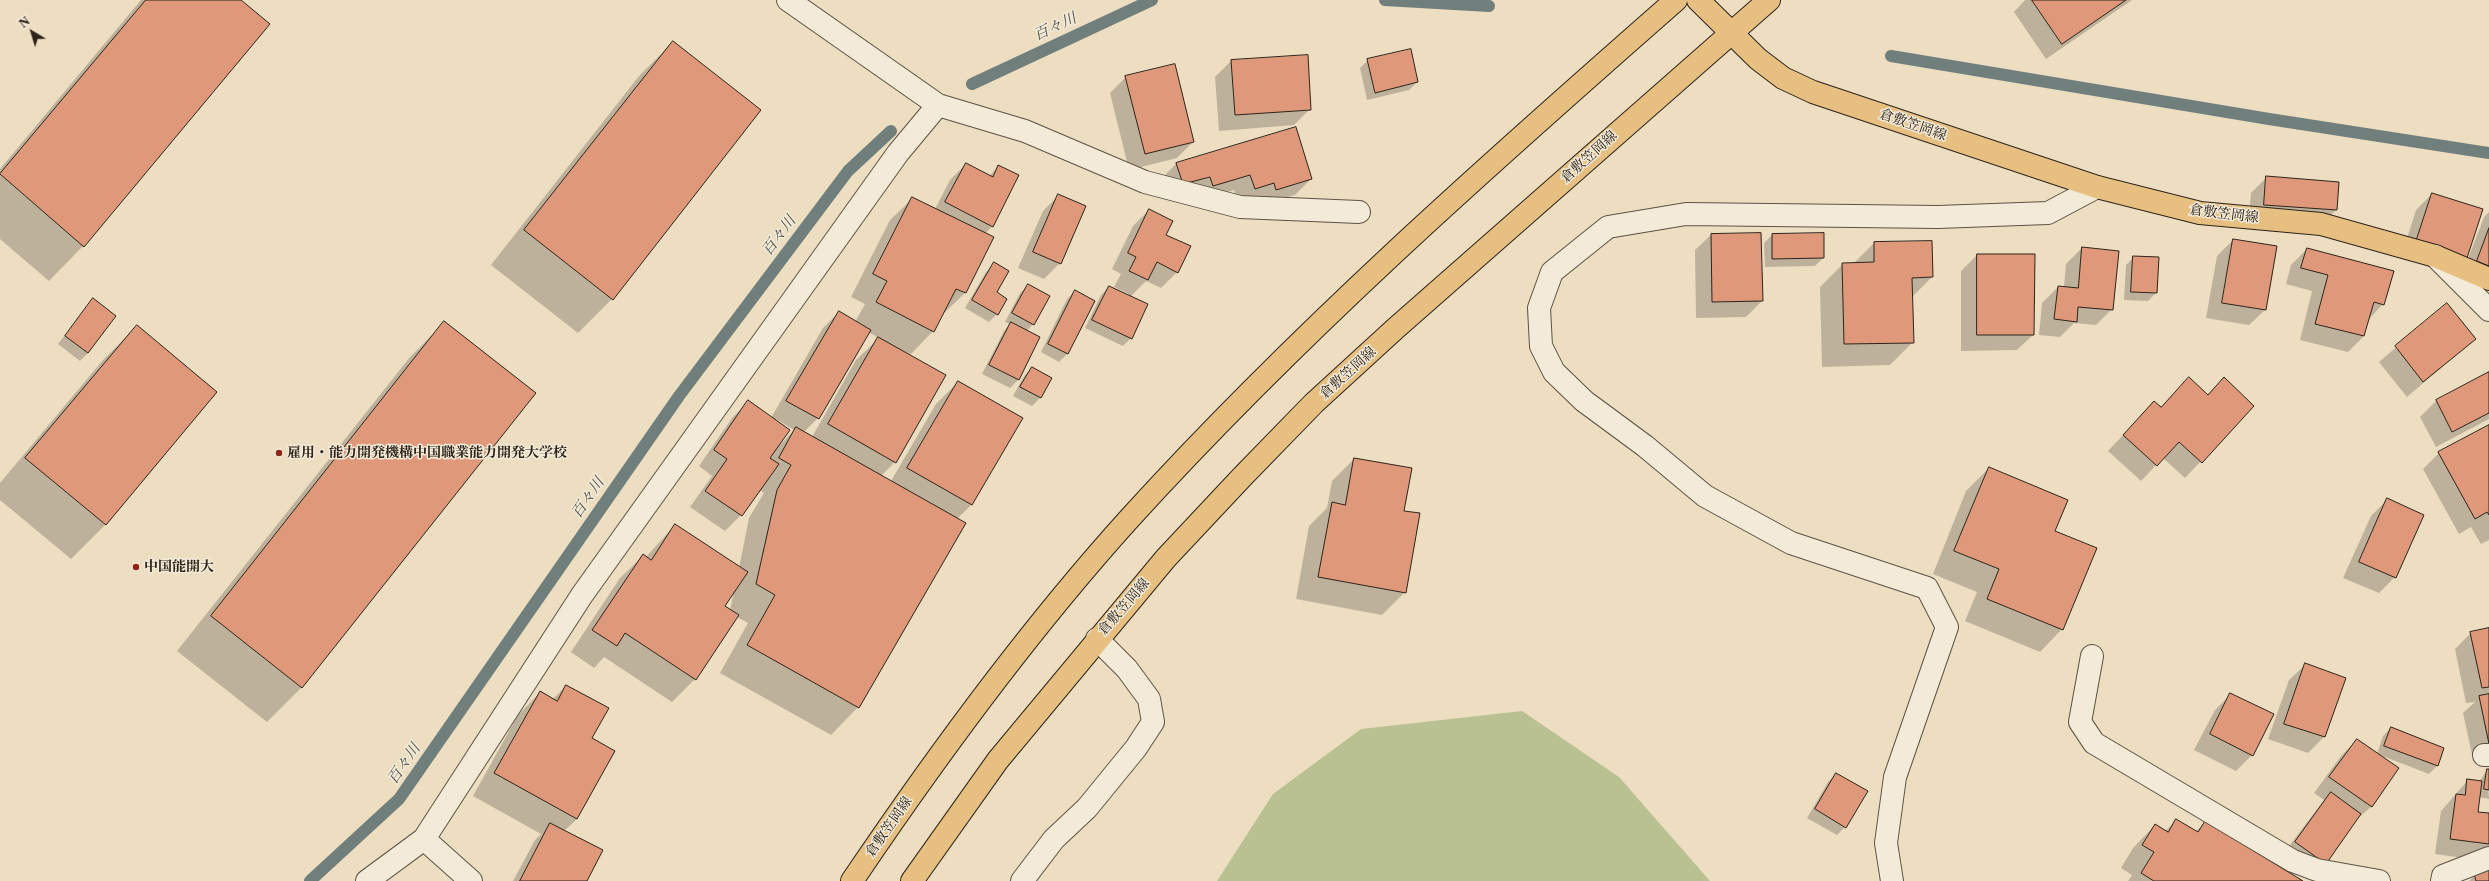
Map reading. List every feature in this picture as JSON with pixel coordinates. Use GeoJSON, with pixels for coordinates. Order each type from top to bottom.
{"type":"FeatureCollection","features":[{"type":"Feature","properties":{"kind":"main road","name":"倉敷笠岡線"},"geometry":{"type":"LineString","coordinates":[[852,881],[960,726],[1045,619],[1127,521],[1203,439],[1352,292],[1676,0]]}},
{"type":"Feature","properties":{"kind":"main road"},"geometry":{"type":"LineString","coordinates":[[1698,0],[1731,33],[1769,0]]}},
{"type":"Feature","properties":{"kind":"main road","name":"倉敷笠岡線"},"geometry":{"type":"LineString","coordinates":[[912,881],[998,760],[1097,639],[1171,552],[1314,403],[1731,33],[1783,78],[1813,92],[2097,187],[2200,213],[2321,224],[2435,256],[2489,279]]}},
{"type":"Feature","properties":{"kind":"street"},"geometry":{"type":"LineString","coordinates":[[788,0],[938,105],[1025,131],[1145,182],[1240,206],[1359,212]]}},
{"type":"Feature","properties":{"kind":"street"},"geometry":{"type":"LineString","coordinates":[[367,881],[424,838],[582,595],[898,153],[938,105]]}},
{"type":"Feature","properties":{"kind":"street"},"geometry":{"type":"LineString","coordinates":[[1892,881],[1886,843],[1894,776],[1947,627],[1927,588],[1791,543],[1705,496],[1645,446],[1584,401],[1554,372],[1541,346],[1538,308],[1552,272],[1608,227],[1686,214],[1938,217],[2048,213],[2097,187]]}},
{"type":"Feature","properties":{"kind":"street"},"geometry":{"type":"LineString","coordinates":[[2435,256],[2489,310]]}},
{"type":"Feature","properties":{"kind":"street"},"geometry":{"type":"LineString","coordinates":[[1022,881],[1054,839],[1087,808],[1136,748],[1153,722],[1149,699],[1126,669],[1097,639]]}},
{"type":"Feature","properties":{"kind":"street"},"geometry":{"type":"LineString","coordinates":[[2092,656],[2080,722],[2094,743],[2293,861],[2317,870],[2379,881]]}},
{"type":"Feature","properties":{"kind":"street"},"geometry":{"type":"LineString","coordinates":[[424,838],[471,881]]}},
{"type":"Feature","properties":{"kind":"street"},"geometry":{"type":"LineString","coordinates":[[2442,881],[2444,876],[2489,858]]}},
{"type":"Feature","properties":{"kind":"green space"},"geometry":{"type":"Polygon","coordinates":[[[1522,711],[1619,777],[1710,881],[1217,881],[1273,794],[1361,729],[1522,711]]]}},
{"type":"Feature","properties":{"kind":"building"},"geometry":{"type":"Polygon","coordinates":[[[146,0],[241,0],[270,24],[84,247],[0,174],[146,0]]]}},
{"type":"Feature","properties":{"kind":"building"},"geometry":{"type":"Polygon","coordinates":[[[2032,0],[2126,0],[2062,44],[2032,0]]]}},
{"type":"Feature","properties":{"kind":"building"},"geometry":{"type":"Polygon","coordinates":[[[673,41],[761,110],[613,300],[524,230],[673,41]]]}},
{"type":"Feature","properties":{"kind":"building"},"geometry":{"type":"Polygon","coordinates":[[[1411,49],[1418,82],[1375,93],[1367,59],[1411,49]]]}},
{"type":"Feature","properties":{"kind":"building"},"geometry":{"type":"Polygon","coordinates":[[[1308,55],[1311,110],[1235,115],[1231,60],[1308,55]]]}},
{"type":"Feature","properties":{"kind":"building"},"geometry":{"type":"Polygon","coordinates":[[[1175,64],[1194,142],[1145,154],[1125,76],[1175,64]]]}},
{"type":"Feature","properties":{"kind":"building"},"geometry":{"type":"Polygon","coordinates":[[[1296,127],[1312,179],[1276,190],[1274,183],[1255,189],[1250,175],[1213,186],[1210,177],[1183,184],[1176,163],[1296,127]]]}},
{"type":"Feature","properties":{"kind":"building"},"geometry":{"type":"Polygon","coordinates":[[[966,163],[993,177],[998,165],[1019,175],[993,227],[945,202],[966,163]]]}},
{"type":"Feature","properties":{"kind":"building"},"geometry":{"type":"Polygon","coordinates":[[[2266,176],[2339,182],[2337,210],[2264,205],[2266,176]]]}},
{"type":"Feature","properties":{"kind":"building"},"geometry":{"type":"Polygon","coordinates":[[[2432,193],[2483,209],[2467,258],[2416,242],[2432,193]]]}},
{"type":"Feature","properties":{"kind":"building"},"geometry":{"type":"Polygon","coordinates":[[[1058,194],[1086,206],[1061,264],[1033,252],[1058,194]]]}},
{"type":"Feature","properties":{"kind":"building"},"geometry":{"type":"Polygon","coordinates":[[[912,197],[994,237],[966,293],[956,289],[934,332],[876,302],[887,281],[873,274],[912,197]]]}},
{"type":"Feature","properties":{"kind":"building"},"geometry":{"type":"Polygon","coordinates":[[[1149,209],[1173,221],[1166,235],[1191,246],[1178,273],[1157,262],[1148,280],[1129,271],[1136,257],[1128,253],[1149,209]]]}},
{"type":"Feature","properties":{"kind":"building"},"geometry":{"type":"Polygon","coordinates":[[[2489,228],[2489,266],[2477,261],[2489,228]]]}},
{"type":"Feature","properties":{"kind":"building"},"geometry":{"type":"Polygon","coordinates":[[[1761,233],[1763,301],[1712,302],[1711,234],[1761,233]]]}},
{"type":"Feature","properties":{"kind":"building"},"geometry":{"type":"Polygon","coordinates":[[[1824,233],[1824,258],[1772,259],[1772,234],[1824,233]]]}},
{"type":"Feature","properties":{"kind":"building"},"geometry":{"type":"Polygon","coordinates":[[[2233,239],[2277,246],[2266,310],[2222,303],[2233,239]]]}},
{"type":"Feature","properties":{"kind":"building"},"geometry":{"type":"Polygon","coordinates":[[[1932,241],[1933,277],[1912,278],[1914,343],[1844,344],[1842,263],[1874,262],[1874,242],[1932,241]]]}},
{"type":"Feature","properties":{"kind":"building"},"geometry":{"type":"Polygon","coordinates":[[[2082,247],[2119,251],[2113,310],[2078,307],[2077,322],[2054,319],[2058,286],[2078,288],[2082,247]]]}},
{"type":"Feature","properties":{"kind":"building"},"geometry":{"type":"Polygon","coordinates":[[[2307,248],[2394,271],[2384,305],[2374,302],[2364,336],[2315,324],[2328,275],[2301,268],[2307,248]]]}},
{"type":"Feature","properties":{"kind":"building"},"geometry":{"type":"Polygon","coordinates":[[[1977,254],[2035,254],[2034,335],[1977,335],[1977,254]]]}},
{"type":"Feature","properties":{"kind":"building"},"geometry":{"type":"Polygon","coordinates":[[[2133,256],[2159,257],[2157,293],[2131,292],[2133,256]]]}},
{"type":"Feature","properties":{"kind":"building"},"geometry":{"type":"Polygon","coordinates":[[[994,262],[1009,271],[997,292],[1007,299],[998,315],[972,300],[994,262]]]}},
{"type":"Feature","properties":{"kind":"building"},"geometry":{"type":"Polygon","coordinates":[[[1028,284],[1050,296],[1034,325],[1012,313],[1028,284]]]}},
{"type":"Feature","properties":{"kind":"building"},"geometry":{"type":"Polygon","coordinates":[[[1109,286],[1148,304],[1132,339],[1092,320],[1109,286]]]}},
{"type":"Feature","properties":{"kind":"building"},"geometry":{"type":"Polygon","coordinates":[[[1075,290],[1095,301],[1068,354],[1048,344],[1075,290]]]}},
{"type":"Feature","properties":{"kind":"building"},"geometry":{"type":"Polygon","coordinates":[[[93,298],[116,316],[88,353],[65,336],[93,298]]]}},
{"type":"Feature","properties":{"kind":"building"},"geometry":{"type":"Polygon","coordinates":[[[2447,303],[2476,339],[2423,382],[2395,346],[2447,303]]]}},
{"type":"Feature","properties":{"kind":"building"},"geometry":{"type":"Polygon","coordinates":[[[839,311],[871,330],[819,419],[786,401],[839,311]]]}},
{"type":"Feature","properties":{"kind":"building"},"geometry":{"type":"Polygon","coordinates":[[[444,321],[536,393],[302,688],[211,616],[444,321]]]}},
{"type":"Feature","properties":{"kind":"building"},"geometry":{"type":"Polygon","coordinates":[[[1011,322],[1040,337],[1019,380],[989,365],[1011,322]]]}},
{"type":"Feature","properties":{"kind":"building"},"geometry":{"type":"Polygon","coordinates":[[[137,325],[217,392],[106,525],[25,458],[137,325]]]}},
{"type":"Feature","properties":{"kind":"building"},"geometry":{"type":"Polygon","coordinates":[[[878,337],[946,375],[896,463],[828,424],[878,337]]]}},
{"type":"Feature","properties":{"kind":"building"},"geometry":{"type":"Polygon","coordinates":[[[1032,367],[1052,378],[1041,398],[1020,387],[1032,367]]]}},
{"type":"Feature","properties":{"kind":"building"},"geometry":{"type":"Polygon","coordinates":[[[2489,372],[2489,413],[2452,432],[2436,400],[2489,372]]]}},
{"type":"Feature","properties":{"kind":"building"},"geometry":{"type":"Polygon","coordinates":[[[2189,377],[2208,395],[2224,377],[2254,406],[2202,463],[2179,442],[2157,466],[2123,435],[2154,401],[2161,407],[2189,377]]]}},
{"type":"Feature","properties":{"kind":"building"},"geometry":{"type":"Polygon","coordinates":[[[958,381],[1023,418],[972,505],[907,468],[958,381]]]}},
{"type":"Feature","properties":{"kind":"building"},"geometry":{"type":"Polygon","coordinates":[[[748,400],[790,430],[770,458],[779,464],[742,516],[705,491],[727,459],[714,450],[748,400]]]}},
{"type":"Feature","properties":{"kind":"building"},"geometry":{"type":"Polygon","coordinates":[[[2489,425],[2489,515],[2487,512],[2475,519],[2438,452],[2489,425]]]}},
{"type":"Feature","properties":{"kind":"building"},"geometry":{"type":"Polygon","coordinates":[[[796,427],[966,523],[859,708],[747,645],[775,595],[756,584],[777,490],[791,465],[779,458],[796,427]]]}},
{"type":"Feature","properties":{"kind":"building"},"geometry":{"type":"Polygon","coordinates":[[[1354,458],[1412,468],[1404,511],[1420,513],[1406,593],[1318,577],[1332,502],[1345,505],[1354,458]]]}},
{"type":"Feature","properties":{"kind":"building"},"geometry":{"type":"Polygon","coordinates":[[[1989,467],[2068,500],[2055,531],[2097,548],[2063,630],[1987,599],[1999,569],[1954,551],[1989,467]]]}},
{"type":"Feature","properties":{"kind":"building"},"geometry":{"type":"Polygon","coordinates":[[[2387,498],[2424,515],[2396,578],[2359,562],[2387,498]]]}},
{"type":"Feature","properties":{"kind":"building"},"geometry":{"type":"Polygon","coordinates":[[[675,524],[748,572],[725,606],[739,615],[696,680],[625,633],[617,646],[592,630],[643,554],[651,560],[675,524]]]}},
{"type":"Feature","properties":{"kind":"building"},"geometry":{"type":"Polygon","coordinates":[[[2489,628],[2489,687],[2482,688],[2470,632],[2489,628]]]}},
{"type":"Feature","properties":{"kind":"building"},"geometry":{"type":"Polygon","coordinates":[[[2305,663],[2346,678],[2325,737],[2284,724],[2305,663]]]}},
{"type":"Feature","properties":{"kind":"building"},"geometry":{"type":"Polygon","coordinates":[[[566,685],[609,708],[592,738],[615,751],[577,819],[494,773],[540,691],[557,701],[566,685]]]}},
{"type":"Feature","properties":{"kind":"building"},"geometry":{"type":"Polygon","coordinates":[[[2230,693],[2274,714],[2253,756],[2210,734],[2230,693]]]}},
{"type":"Feature","properties":{"kind":"building"},"geometry":{"type":"Polygon","coordinates":[[[2489,694],[2489,744],[2479,696],[2489,694]]]}},
{"type":"Feature","properties":{"kind":"building"},"geometry":{"type":"Polygon","coordinates":[[[2391,727],[2444,748],[2438,766],[2384,746],[2391,727]]]}},
{"type":"Feature","properties":{"kind":"building"},"geometry":{"type":"Polygon","coordinates":[[[2357,739],[2399,768],[2372,807],[2329,777],[2357,739]]]}},
{"type":"Feature","properties":{"kind":"building"},"geometry":{"type":"Polygon","coordinates":[[[2487,769],[2489,769],[2489,790],[2484,789],[2487,769]]]}},
{"type":"Feature","properties":{"kind":"building"},"geometry":{"type":"Polygon","coordinates":[[[1836,773],[1868,791],[1846,828],[1815,809],[1836,773]]]}},
{"type":"Feature","properties":{"kind":"building"},"geometry":{"type":"Polygon","coordinates":[[[2467,779],[2482,781],[2478,812],[2489,813],[2489,844],[2450,839],[2456,794],[2465,795],[2467,779]]]}},
{"type":"Feature","properties":{"kind":"building"},"geometry":{"type":"Polygon","coordinates":[[[2331,792],[2361,814],[2326,864],[2295,842],[2331,792]]]}},
{"type":"Feature","properties":{"kind":"building"},"geometry":{"type":"Polygon","coordinates":[[[2176,819],[2198,832],[2205,821],[2303,881],[2154,881],[2141,873],[2154,852],[2142,845],[2155,824],[2168,832],[2176,819]]]}},
{"type":"Feature","properties":{"kind":"building"},"geometry":{"type":"Polygon","coordinates":[[[550,823],[603,850],[587,881],[520,881],[550,823]]]}},
{"type":"Feature","properties":{"kind":"building"},"geometry":{"type":"Polygon","coordinates":[[[2489,870],[2489,881],[2476,881],[2474,874],[2489,870]]]}},
{"type":"Feature","properties":{"kind":"waterway","name":"百々川"},"geometry":{"type":"LineString","coordinates":[[972,84],[1152,0]]}},
{"type":"Feature","properties":{"kind":"waterway"},"geometry":{"type":"LineString","coordinates":[[1385,0],[1489,6]]}},
{"type":"Feature","properties":{"kind":"waterway"},"geometry":{"type":"LineString","coordinates":[[1891,56],[2269,119],[2489,153]]}},
{"type":"Feature","properties":{"kind":"waterway","name":"百々川"},"geometry":{"type":"LineString","coordinates":[[310,881],[399,799],[679,396],[848,171],[891,131]]}},
{"type":"Feature","properties":{"kind":"place","name":"雇用・能力開発機構中国職業能力開発大学校"},"geometry":{"type":"Point","coordinates":[279,453]}},
{"type":"Feature","properties":{"kind":"place","name":"中国能開大"},"geometry":{"type":"Point","coordinates":[136,567]}}]}
